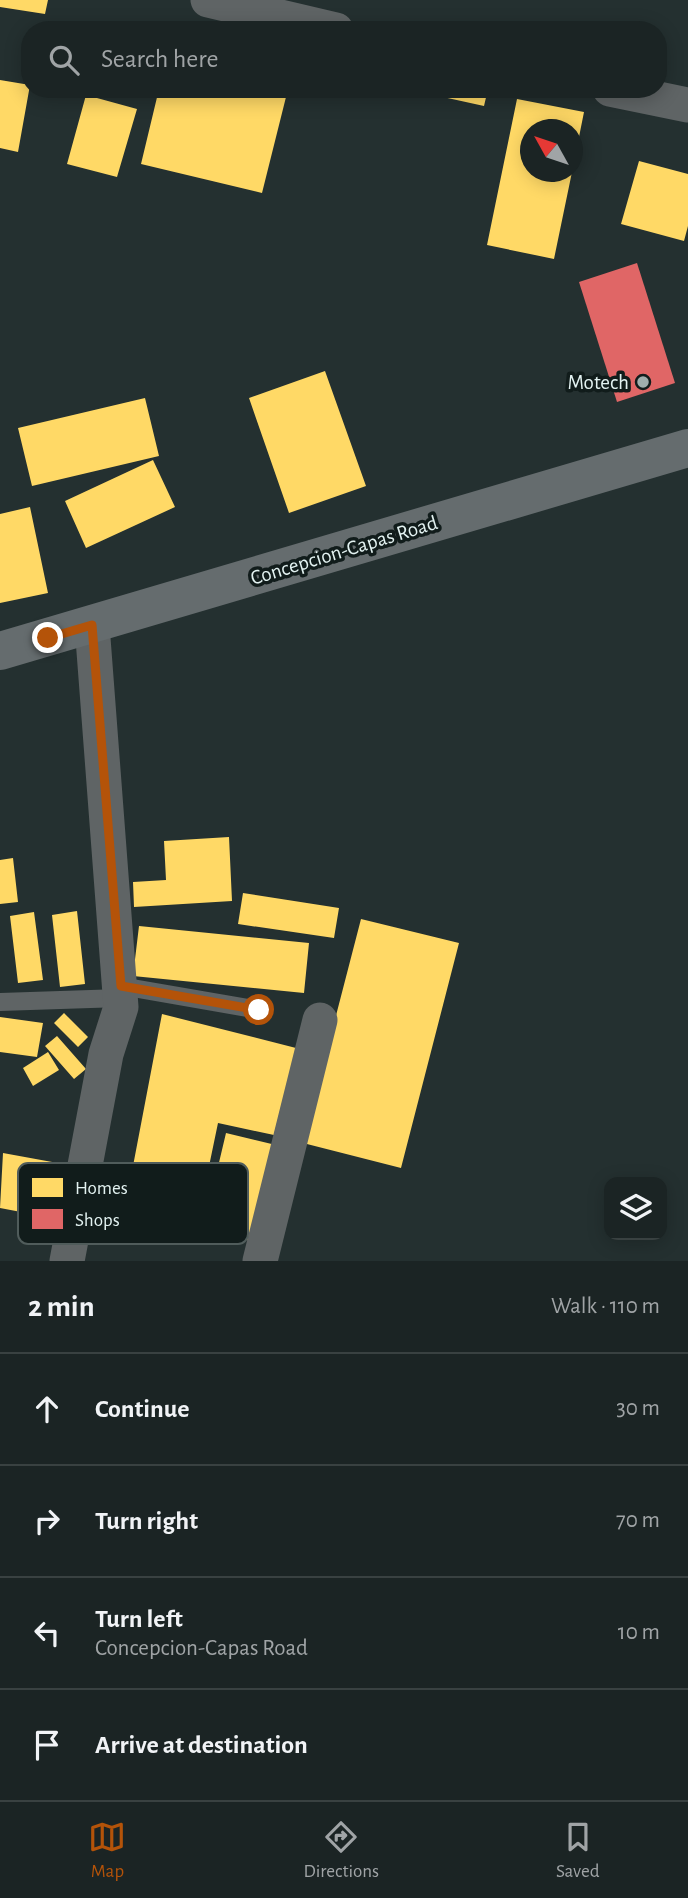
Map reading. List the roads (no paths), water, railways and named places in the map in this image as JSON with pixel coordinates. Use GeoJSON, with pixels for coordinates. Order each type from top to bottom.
{"type":"FeatureCollection","features":[{"type":"Feature","properties":{"kind":"main road","name":"Concepcion-Capas Road"},"geometry":{"type":"LineString","coordinates":[[0,652],[688,448]]}},
{"type":"Feature","properties":{"kind":"street"},"geometry":{"type":"LineString","coordinates":[[208,0],[298,21]]}},
{"type":"Feature","properties":{"kind":"street"},"geometry":{"type":"LineString","coordinates":[[654,98],[688,105]]}},
{"type":"Feature","properties":{"kind":"street"},"geometry":{"type":"LineString","coordinates":[[85,1163],[121,992],[92,625]]}},
{"type":"Feature","properties":{"kind":"street"},"geometry":{"type":"LineString","coordinates":[[260,1261],[320,1020]]}},
{"type":"Feature","properties":{"kind":"lane"},"geometry":{"type":"LineString","coordinates":[[0,1002],[121,992],[259,1010]]}},
{"type":"Feature","properties":{"kind":"place","name":"Motech"},"geometry":{"type":"Point","coordinates":[643,382]}}]}
